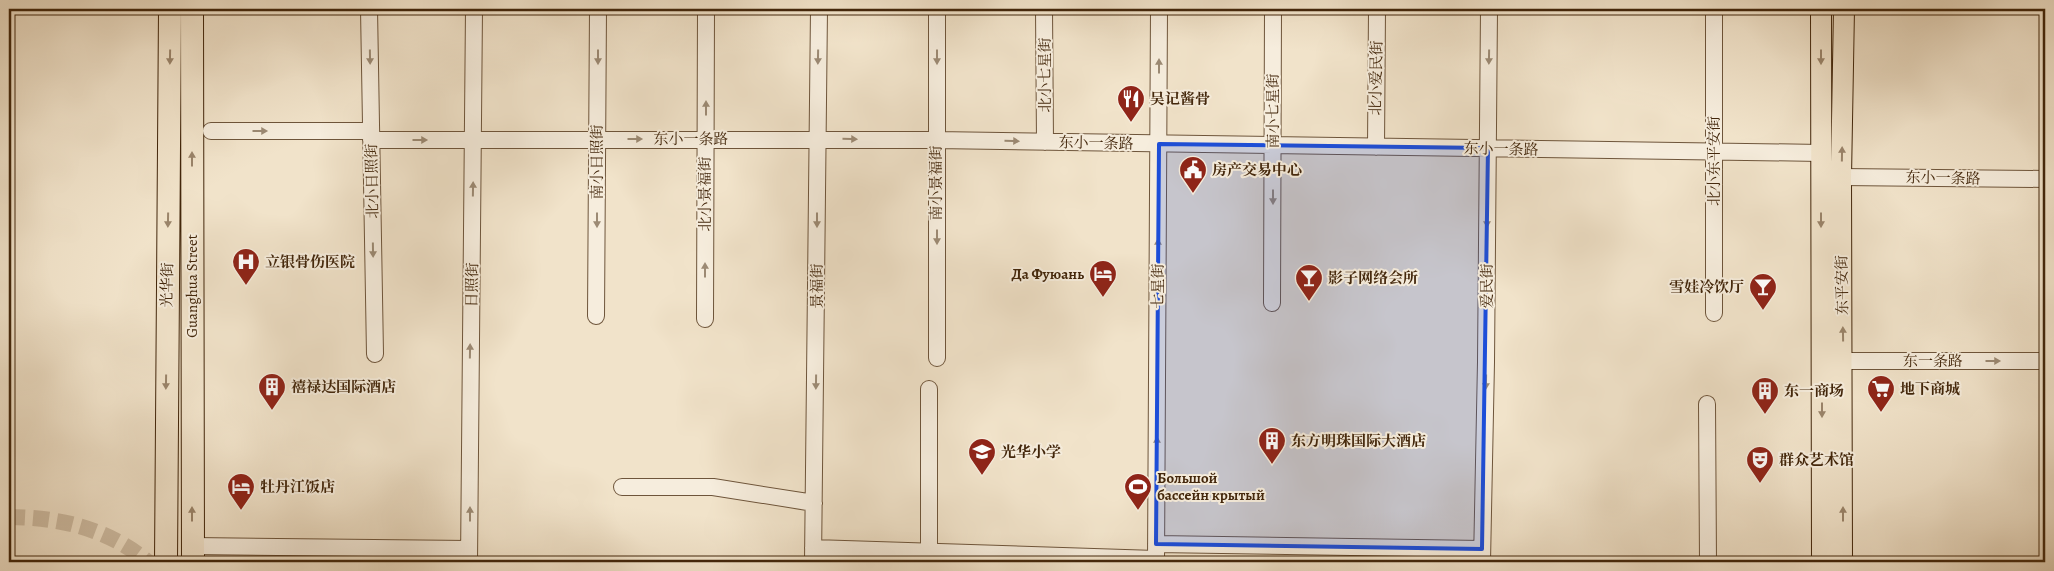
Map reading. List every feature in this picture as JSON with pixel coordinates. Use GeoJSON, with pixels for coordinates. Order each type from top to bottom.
{"type":"FeatureCollection","features":[{"type":"Feature","properties":{"kind":"highway","name":"光华街"},"geometry":{"type":"LineString","coordinates":[[166,562],[170,9]]}},
{"type":"Feature","properties":{"kind":"highway","name":"Guanghua Street"},"geometry":{"type":"LineString","coordinates":[[192,9],[192,554]]}},
{"type":"Feature","properties":{"kind":"main road","name":"东平安街"},"geometry":{"type":"LineString","coordinates":[[1821,9],[1822,562]]}},
{"type":"Feature","properties":{"kind":"main road","name":"东平安街"},"geometry":{"type":"LineString","coordinates":[[1842,562],[1843,360],[1841,177],[1844,9]]}},
{"type":"Feature","properties":{"kind":"street","name":"北小日照街"},"geometry":{"type":"LineString","coordinates":[[370,9],[375,354]]}},
{"type":"Feature","properties":{"kind":"street","name":"日照街"},"geometry":{"type":"LineString","coordinates":[[469,556],[474,9]]}},
{"type":"Feature","properties":{"kind":"street","name":"南小日照街"},"geometry":{"type":"LineString","coordinates":[[596,316],[598,9]]}},
{"type":"Feature","properties":{"kind":"street","name":"北小景福街"},"geometry":{"type":"LineString","coordinates":[[705,319],[706,9]]}},
{"type":"Feature","properties":{"kind":"street","name":"景福街"},"geometry":{"type":"LineString","coordinates":[[813,555],[819,9]]}},
{"type":"Feature","properties":{"kind":"street","name":"南小景福街"},"geometry":{"type":"LineString","coordinates":[[937,9],[937,358]]}},
{"type":"Feature","properties":{"kind":"street","name":"北小七星街"},"geometry":{"type":"LineString","coordinates":[[1044,9],[1045,142]]}},
{"type":"Feature","properties":{"kind":"street","name":"七星街"},"geometry":{"type":"LineString","coordinates":[[1156,555],[1158,9]]}},
{"type":"Feature","properties":{"kind":"street","name":"南小七星街"},"geometry":{"type":"LineString","coordinates":[[1272,303],[1273,9]]}},
{"type":"Feature","properties":{"kind":"street","name":"北小爱民街"},"geometry":{"type":"LineString","coordinates":[[1376,147],[1377,9]]}},
{"type":"Feature","properties":{"kind":"street","name":"爱民街"},"geometry":{"type":"LineString","coordinates":[[1482,556],[1486,362],[1489,9]]}},
{"type":"Feature","properties":{"kind":"street","name":"北小东平安街"},"geometry":{"type":"LineString","coordinates":[[1714,9],[1714,313]]}},
{"type":"Feature","properties":{"kind":"street","name":"东小一条路"},"geometry":{"type":"LineString","coordinates":[[211,131],[473,139],[936,140],[1821,153]]}},
{"type":"Feature","properties":{"kind":"street","name":"东小一条路"},"geometry":{"type":"LineString","coordinates":[[1841,177],[2045,179]]}},
{"type":"Feature","properties":{"kind":"street","name":"东一条路"},"geometry":{"type":"LineString","coordinates":[[1822,361],[2045,361]]}},
{"type":"Feature","properties":{"kind":"street"},"geometry":{"type":"LineString","coordinates":[[929,389],[929,557]]}},
{"type":"Feature","properties":{"kind":"street"},"geometry":{"type":"LineString","coordinates":[[1707,404],[1708,562]]}},
{"type":"Feature","properties":{"kind":"street"},"geometry":{"type":"LineString","coordinates":[[622,487],[713,487],[814,503]]}},
{"type":"Feature","properties":{"kind":"street"},"geometry":{"type":"LineString","coordinates":[[192,554],[469,556]]}},
{"type":"Feature","properties":{"kind":"street"},"geometry":{"type":"LineString","coordinates":[[813,555],[929,557],[1156,555],[1482,556]]}},
{"type":"Feature","properties":{"kind":"highlighted area"},"geometry":{"type":"Polygon","coordinates":[[[1159,144],[1488,148],[1482,549],[1156,544],[1159,144]]]}},
{"type":"Feature","properties":{"kind":"tunnel"},"geometry":{"type":"LineString","coordinates":[[9,517],[46,519],[83,527],[117,541],[148,562]]}},
{"type":"Feature","properties":{"kind":"place","name":"吴记酱骨"},"geometry":{"type":"Point","coordinates":[1131,123]}},
{"type":"Feature","properties":{"kind":"place","name":"房产交易中心"},"geometry":{"type":"Point","coordinates":[1193,194]}},
{"type":"Feature","properties":{"kind":"place","name":"立银骨伤医院"},"geometry":{"type":"Point","coordinates":[246,286]}},
{"type":"Feature","properties":{"kind":"place","name":"Да Фуюань"},"geometry":{"type":"Point","coordinates":[1103,298]}},
{"type":"Feature","properties":{"kind":"place","name":"影子网络会所"},"geometry":{"type":"Point","coordinates":[1309,302]}},
{"type":"Feature","properties":{"kind":"place","name":"雪娃冷饮厅"},"geometry":{"type":"Point","coordinates":[1763,311]}},
{"type":"Feature","properties":{"kind":"place","name":"禧禄达国际酒店"},"geometry":{"type":"Point","coordinates":[272,411]}},
{"type":"Feature","properties":{"kind":"place","name":"地下商城"},"geometry":{"type":"Point","coordinates":[1881,413]}},
{"type":"Feature","properties":{"kind":"place","name":"东一商场"},"geometry":{"type":"Point","coordinates":[1765,415]}},
{"type":"Feature","properties":{"kind":"place","name":"东方明珠国际大酒店"},"geometry":{"type":"Point","coordinates":[1272,465]}},
{"type":"Feature","properties":{"kind":"place","name":"光华小学"},"geometry":{"type":"Point","coordinates":[982,476]}},
{"type":"Feature","properties":{"kind":"place","name":"群众艺术馆"},"geometry":{"type":"Point","coordinates":[1760,484]}},
{"type":"Feature","properties":{"kind":"place","name":"牡丹江饭店"},"geometry":{"type":"Point","coordinates":[241,511]}},
{"type":"Feature","properties":{"kind":"place","name":"Большой бассейн крытый"},"geometry":{"type":"Point","coordinates":[1138,511]}}]}
